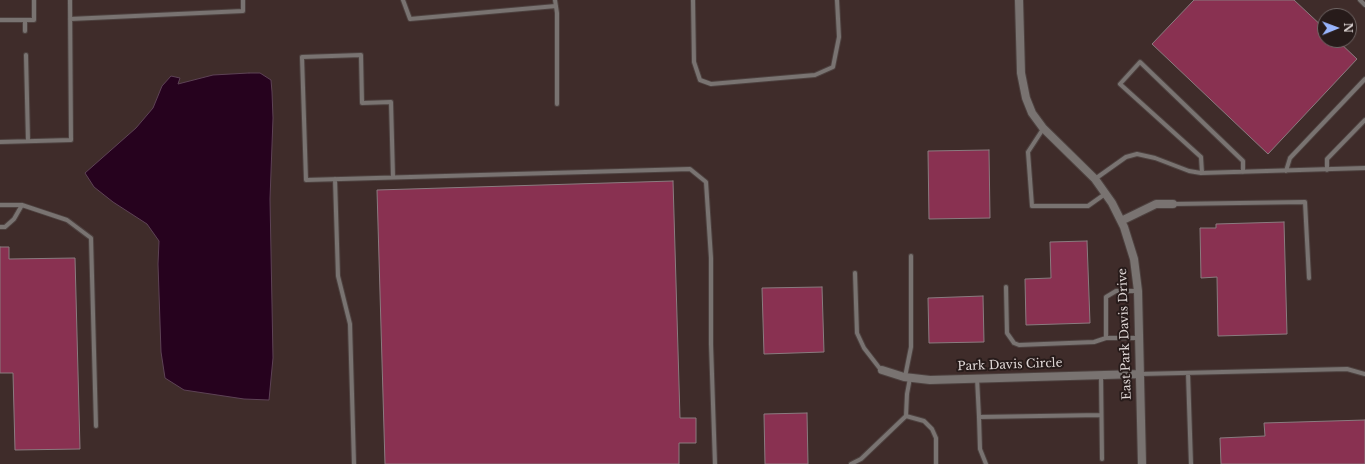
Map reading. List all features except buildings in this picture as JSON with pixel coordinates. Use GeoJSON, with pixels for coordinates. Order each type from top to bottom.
{"type":"FeatureCollection","features":[{"type":"Feature","properties":{"kind":"street","name":"East Park Davis Drive"},"geometry":{"type":"LineString","coordinates":[[1019,0],[1021,73],[1026,98],[1032,113],[1043,128],[1095,179],[1106,194],[1121,220],[1134,260],[1138,291],[1142,464]]}},
{"type":"Feature","properties":{"kind":"street"},"geometry":{"type":"LineString","coordinates":[[1121,220],[1156,204],[1173,204]]}},
{"type":"Feature","properties":{"kind":"street","name":"Park Davis Circle"},"geometry":{"type":"LineString","coordinates":[[882,370],[907,378],[977,378],[1139,374]]}},
{"type":"Feature","properties":{"kind":"lane"},"geometry":{"type":"LineString","coordinates":[[0,20],[34,20],[34,0]]}},
{"type":"Feature","properties":{"kind":"lane"},"geometry":{"type":"LineString","coordinates":[[0,142],[71,140],[70,0]]}},
{"type":"Feature","properties":{"kind":"lane"},"geometry":{"type":"LineString","coordinates":[[70,19],[243,11],[243,0]]}},
{"type":"Feature","properties":{"kind":"lane"},"geometry":{"type":"LineString","coordinates":[[403,0],[410,19],[556,6]]}},
{"type":"Feature","properties":{"kind":"lane"},"geometry":{"type":"LineString","coordinates":[[555,0],[557,104]]}},
{"type":"Feature","properties":{"kind":"lane"},"geometry":{"type":"LineString","coordinates":[[693,0],[694,62],[700,80],[711,84],[815,75],[833,67],[839,37],[838,0]]}},
{"type":"Feature","properties":{"kind":"lane"},"geometry":{"type":"LineString","coordinates":[[1360,0],[1365,5]]}},
{"type":"Feature","properties":{"kind":"lane"},"geometry":{"type":"LineString","coordinates":[[25,20],[25,31]]}},
{"type":"Feature","properties":{"kind":"lane"},"geometry":{"type":"LineString","coordinates":[[26,55],[28,141]]}},
{"type":"Feature","properties":{"kind":"lane"},"geometry":{"type":"LineString","coordinates":[[393,177],[391,102],[362,102],[361,55],[302,57],[306,180],[690,169],[706,182],[711,258],[711,344],[715,464]]}},
{"type":"Feature","properties":{"kind":"lane"},"geometry":{"type":"LineString","coordinates":[[1202,173],[1201,157],[1120,84],[1140,62],[1243,161],[1244,172]]}},
{"type":"Feature","properties":{"kind":"lane"},"geometry":{"type":"LineString","coordinates":[[1286,171],[1290,158],[1365,78]]}},
{"type":"Feature","properties":{"kind":"lane"},"geometry":{"type":"LineString","coordinates":[[1327,170],[1327,159],[1365,120]]}},
{"type":"Feature","properties":{"kind":"lane"},"geometry":{"type":"LineString","coordinates":[[1043,128],[1028,152],[1032,206],[1088,206],[1106,194]]}},
{"type":"Feature","properties":{"kind":"lane"},"geometry":{"type":"LineString","coordinates":[[1095,179],[1126,158],[1137,154],[1154,158],[1189,171],[1202,173],[1365,168]]}},
{"type":"Feature","properties":{"kind":"lane"},"geometry":{"type":"LineString","coordinates":[[335,179],[338,276],[350,324],[354,464]]}},
{"type":"Feature","properties":{"kind":"lane"},"geometry":{"type":"LineString","coordinates":[[1173,204],[1305,202],[1308,278]]}},
{"type":"Feature","properties":{"kind":"lane"},"geometry":{"type":"LineString","coordinates":[[0,205],[22,205],[67,220],[91,238],[96,426]]}},
{"type":"Feature","properties":{"kind":"lane"},"geometry":{"type":"LineString","coordinates":[[0,227],[5,227],[14,219],[22,205]]}},
{"type":"Feature","properties":{"kind":"lane"},"geometry":{"type":"LineString","coordinates":[[851,464],[861,459],[906,416],[907,378],[911,346],[912,256]]}},
{"type":"Feature","properties":{"kind":"lane"},"geometry":{"type":"LineString","coordinates":[[855,273],[858,333],[864,348],[882,370]]}},
{"type":"Feature","properties":{"kind":"lane"},"geometry":{"type":"LineString","coordinates":[[1006,287],[1007,333],[1014,343],[1019,345],[1094,342],[1106,338],[1138,338]]}},
{"type":"Feature","properties":{"kind":"lane"},"geometry":{"type":"LineString","coordinates":[[1106,338],[1106,297],[1116,291],[1138,291]]}},
{"type":"Feature","properties":{"kind":"lane"},"geometry":{"type":"LineString","coordinates":[[1139,374],[1347,369],[1365,374]]}},
{"type":"Feature","properties":{"kind":"lane"},"geometry":{"type":"LineString","coordinates":[[1188,373],[1191,464]]}},
{"type":"Feature","properties":{"kind":"lane"},"geometry":{"type":"LineString","coordinates":[[1101,375],[1102,459]]}},
{"type":"Feature","properties":{"kind":"lane"},"geometry":{"type":"LineString","coordinates":[[977,378],[980,449],[986,464]]}},
{"type":"Feature","properties":{"kind":"lane"},"geometry":{"type":"LineString","coordinates":[[979,417],[1101,415]]}},
{"type":"Feature","properties":{"kind":"lane"},"geometry":{"type":"LineString","coordinates":[[906,416],[924,421],[932,429],[936,438],[936,464]]}},
{"type":"Feature","properties":{"kind":"shaded area"},"geometry":{"type":"Polygon","coordinates":[[[0,0],[1365,0],[1365,464],[0,464],[0,0]]]}},
{"type":"Feature","properties":{"kind":"shaded area"},"geometry":{"type":"Polygon","coordinates":[[[260,73],[271,80],[272,92],[273,118],[270,199],[273,358],[269,400],[244,399],[184,390],[165,378],[161,352],[158,264],[159,241],[147,224],[113,202],[94,187],[85,173],[136,128],[153,108],[162,86],[171,76],[180,78],[178,84],[213,75],[260,73]]]}}]}
